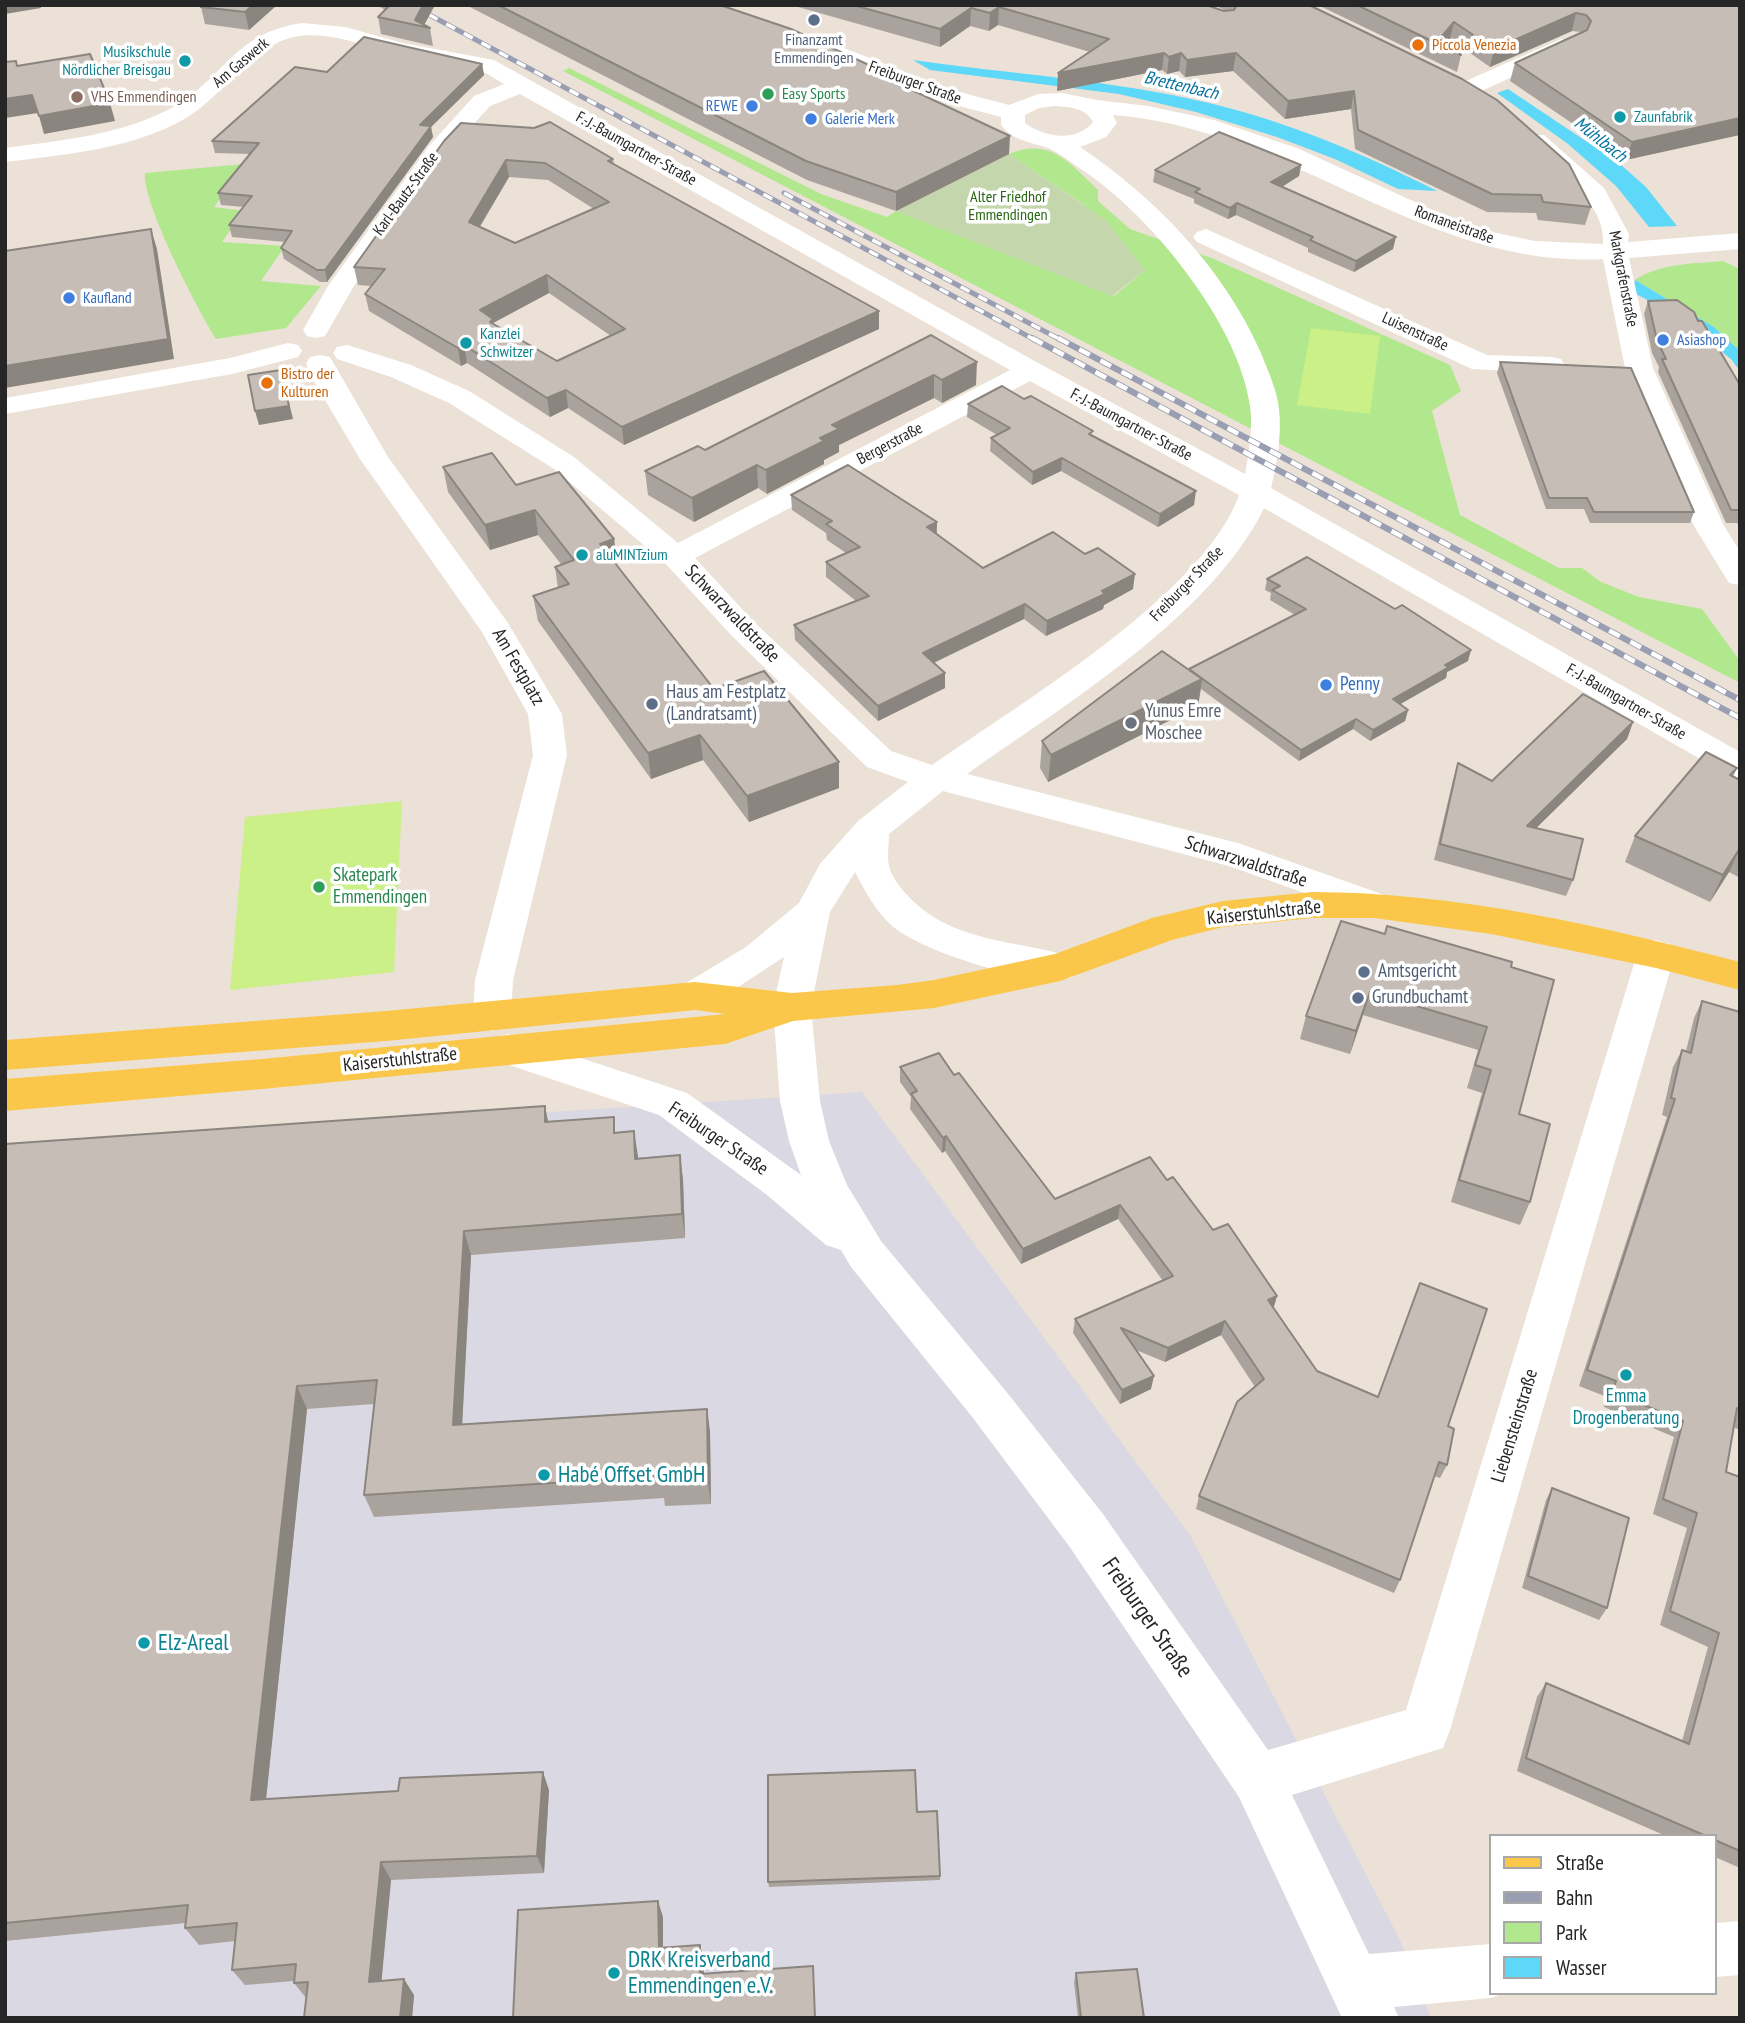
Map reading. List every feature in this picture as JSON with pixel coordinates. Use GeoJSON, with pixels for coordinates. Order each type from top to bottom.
{"type":"FeatureCollection","features":[{"type":"Feature","properties":{"kind":"main road","name":"Kaiserstuhlstraße"},"geometry":{"type":"LineString","coordinates":[[5,1095],[262,1074],[695,996],[792,1007],[934,994],[1060,967],[1165,928],[1223,914],[1312,905],[1374,905],[1491,921],[1656,954],[1740,976]]}},
{"type":"Feature","properties":{"kind":"main road","name":"Kaiserstuhlstraße"},"geometry":{"type":"LineString","coordinates":[[5,1055],[500,1032],[725,1029],[792,1007]]}},
{"type":"Feature","properties":{"kind":"street","name":"Am Gaswerk"},"geometry":{"type":"LineString","coordinates":[[5,155],[141,129],[186,109],[264,40],[298,30],[331,30],[402,49],[470,60],[486,65],[522,85]]}},
{"type":"Feature","properties":{"kind":"street"},"geometry":{"type":"LineString","coordinates":[[1443,78],[1483,88],[1573,40]]}},
{"type":"Feature","properties":{"kind":"street","name":"Freiburger Straße"},"geometry":{"type":"LineString","coordinates":[[804,41],[944,94],[1013,113]]}},
{"type":"Feature","properties":{"kind":"street","name":"Karl-Bautz-Straße"},"geometry":{"type":"LineString","coordinates":[[318,349],[341,286],[437,151],[482,101],[522,85]]}},
{"type":"Feature","properties":{"kind":"street","name":"F.-J.-Baumgartner-Straße"},"geometry":{"type":"LineString","coordinates":[[522,85],[1030,370],[1296,514],[1740,767]]}},
{"type":"Feature","properties":{"kind":"street"},"geometry":{"type":"LineString","coordinates":[[1041,100],[1070,100],[1097,122],[1056,142],[1020,131],[1013,125],[1013,113],[1029,103],[1041,100]]}},
{"type":"Feature","properties":{"kind":"street","name":"Romaneistraße"},"geometry":{"type":"LineString","coordinates":[[1097,122],[1145,119],[1184,121],[1297,157],[1472,235],[1550,252],[1615,253],[1740,241]]}},
{"type":"Feature","properties":{"kind":"street","name":"Freiburger Straße"},"geometry":{"type":"LineString","coordinates":[[1097,122],[1097,161],[1108,177]]}},
{"type":"Feature","properties":{"kind":"street","name":"Markgrafenstraße"},"geometry":{"type":"LineString","coordinates":[[1523,129],[1595,193],[1616,234],[1615,253],[1635,339],[1626,368],[1709,526],[1740,576]]}},
{"type":"Feature","properties":{"kind":"street","name":"Freiburger Straße"},"geometry":{"type":"LineString","coordinates":[[1056,142],[1108,177],[1147,212],[1208,285],[1233,322],[1265,407],[1265,435],[1258,479],[1248,510],[1227,543],[1189,588],[1130,641],[885,818],[833,873],[812,912],[792,1007],[800,1101],[809,1141],[828,1191],[866,1254],[989,1404],[1086,1530],[1257,1779],[1364,2001]]}},
{"type":"Feature","properties":{"kind":"street","name":"Luisenstraße"},"geometry":{"type":"LineString","coordinates":[[1206,237],[1482,363],[1573,366]]}},
{"type":"Feature","properties":{"kind":"street"},"geometry":{"type":"LineString","coordinates":[[5,406],[318,349]]}},
{"type":"Feature","properties":{"kind":"street","name":"Schwarzwaldstraße"},"geometry":{"type":"LineString","coordinates":[[318,349],[401,371],[459,397],[564,463],[676,556],[743,629],[879,759],[914,772],[1237,856],[1374,905]]}},
{"type":"Feature","properties":{"kind":"street","name":"Am Festplatz"},"geometry":{"type":"LineString","coordinates":[[318,349],[326,379],[375,459],[497,630],[545,714],[551,755],[494,980],[500,1032]]}},
{"type":"Feature","properties":{"kind":"street","name":"Bergerstraße"},"geometry":{"type":"LineString","coordinates":[[676,556],[1030,370]]}},
{"type":"Feature","properties":{"kind":"street"},"geometry":{"type":"LineString","coordinates":[[885,818],[872,870],[892,903],[918,926],[942,939],[981,951],[1060,967]]}},
{"type":"Feature","properties":{"kind":"street","name":"Freiburger Straße"},"geometry":{"type":"LineString","coordinates":[[695,996],[759,957],[812,912]]}},
{"type":"Feature","properties":{"kind":"street","name":"Liebensteinstraße"},"geometry":{"type":"LineString","coordinates":[[1257,1779],[1424,1730],[1656,954]]}},
{"type":"Feature","properties":{"kind":"street","name":"Freiburger Straße"},"geometry":{"type":"LineString","coordinates":[[500,1032],[673,1104],[782,1183],[866,1254]]}},
{"type":"Feature","properties":{"kind":"street"},"geometry":{"type":"LineString","coordinates":[[1717,1951],[1740,1948]]}},
{"type":"Feature","properties":{"kind":"street"},"geometry":{"type":"LineString","coordinates":[[1364,2001],[1490,1971]]}},
{"type":"Feature","properties":{"kind":"shaded area"},"geometry":{"type":"Polygon","coordinates":[[[862,1092],[1190,1535],[1400,1940],[1431,2018],[5,2018],[5,1147],[862,1092]]]}},
{"type":"Feature","properties":{"kind":"green space"},"geometry":{"type":"Polygon","coordinates":[[[569,68],[821,194],[887,217],[896,211],[1114,296],[1145,270],[1083,204],[1009,154],[1037,149],[1058,156],[1098,190],[1098,201],[1130,229],[1214,259],[1450,365],[1461,391],[1432,411],[1460,515],[1559,568],[1582,568],[1601,582],[1639,597],[1702,609],[1740,661],[1740,683],[563,71],[569,68]]]}},
{"type":"Feature","properties":{"kind":"green space","name":"Alter Friedhof Emmendingen"},"geometry":{"type":"Polygon","coordinates":[[[1009,154],[1107,221],[1145,270],[1112,296],[896,211],[1009,154]]]}},
{"type":"Feature","properties":{"kind":"green space"},"geometry":{"type":"Polygon","coordinates":[[[245,164],[214,207],[244,211],[222,242],[285,246],[261,281],[321,286],[286,328],[216,339],[161,231],[146,188],[145,173],[245,164]]]}},
{"type":"Feature","properties":{"kind":"green space"},"geometry":{"type":"Polygon","coordinates":[[[1723,261],[1740,269],[1740,351],[1714,327],[1635,280],[1666,267],[1723,261]]]}},
{"type":"Feature","properties":{"kind":"green space"},"geometry":{"type":"Polygon","coordinates":[[[1311,328],[1380,336],[1370,414],[1297,405],[1311,328]]]}},
{"type":"Feature","properties":{"kind":"green space","name":"Skatepark Emmendingen"},"geometry":{"type":"Polygon","coordinates":[[[402,801],[394,972],[230,990],[245,817],[402,801]]]}},
{"type":"Feature","properties":{"kind":"water"},"geometry":{"type":"Polygon","coordinates":[[[913,60],[1099,83],[1209,103],[1326,140],[1437,191],[1398,189],[1335,159],[1277,137],[1196,112],[1119,94],[930,70],[913,60]]]}},
{"type":"Feature","properties":{"kind":"water"},"geometry":{"type":"Polygon","coordinates":[[[1508,89],[1620,164],[1646,187],[1677,226],[1649,227],[1616,186],[1568,144],[1497,93],[1508,89]]]}},
{"type":"Feature","properties":{"kind":"water"},"geometry":{"type":"Polygon","coordinates":[[[1635,280],[1714,327],[1740,351],[1740,371],[1731,359],[1673,313],[1628,290],[1633,287],[1635,280]]]}},
{"type":"Feature","properties":{"kind":"building"},"geometry":{"type":"Polygon","coordinates":[[[253,5],[245,12],[201,7],[253,5]]]}},
{"type":"Feature","properties":{"kind":"building"},"geometry":{"type":"Polygon","coordinates":[[[390,5],[423,5],[415,20],[430,28],[378,17],[390,5]]]}},
{"type":"Feature","properties":{"kind":"building","name":"Galerie Merk"},"geometry":{"type":"Polygon","coordinates":[[[498,5],[720,5],[791,29],[871,66],[867,69],[1010,136],[896,192],[806,161],[498,5]]]}},
{"type":"Feature","properties":{"kind":"building"},"geometry":{"type":"Polygon","coordinates":[[[853,5],[1206,5],[1224,11],[1234,10],[1237,5],[1309,5],[1462,79],[1497,100],[1569,164],[1591,207],[1543,202],[1541,195],[1492,194],[1358,130],[1354,91],[1288,101],[1236,53],[1187,60],[1181,53],[1169,57],[1164,53],[1058,73],[1109,39],[999,7],[990,13],[971,8],[940,29],[853,5]]]}},
{"type":"Feature","properties":{"kind":"building"},"geometry":{"type":"Polygon","coordinates":[[[1357,5],[1740,5],[1740,118],[1632,142],[1515,63],[1587,30],[1591,21],[1586,15],[1576,13],[1494,49],[1454,22],[1442,36],[1461,55],[1357,5]]]}},
{"type":"Feature","properties":{"kind":"building"},"geometry":{"type":"Polygon","coordinates":[[[364,37],[482,64],[420,125],[431,126],[325,270],[317,270],[281,248],[292,231],[229,225],[252,196],[218,193],[259,143],[212,141],[295,67],[327,72],[364,37]]]}},
{"type":"Feature","properties":{"kind":"building"},"geometry":{"type":"Polygon","coordinates":[[[90,54],[110,103],[39,116],[32,95],[5,99],[5,62],[16,61],[17,66],[90,54]]]}},
{"type":"Feature","properties":{"kind":"building"},"geometry":{"type":"Polygon","coordinates":[[[550,122],[613,159],[608,161],[879,311],[622,427],[566,390],[547,398],[464,345],[458,348],[365,294],[385,269],[354,267],[444,141],[461,123],[534,128],[550,122]],[[506,160],[469,222],[515,243],[609,202],[545,163],[506,160]],[[547,275],[480,310],[493,319],[490,322],[557,361],[625,329],[547,275]]]}},
{"type":"Feature","properties":{"kind":"building"},"geometry":{"type":"Polygon","coordinates":[[[1219,132],[1301,165],[1271,182],[1396,237],[1356,261],[1310,240],[1313,237],[1237,203],[1230,208],[1195,192],[1200,189],[1155,170],[1219,132]]]}},
{"type":"Feature","properties":{"kind":"building"},"geometry":{"type":"Polygon","coordinates":[[[151,229],[168,339],[5,366],[5,251],[151,229]]]}},
{"type":"Feature","properties":{"kind":"building"},"geometry":{"type":"Polygon","coordinates":[[[1677,300],[1694,312],[1698,321],[1702,321],[1740,385],[1740,510],[1731,510],[1662,359],[1666,359],[1657,340],[1648,301],[1677,300]]]}},
{"type":"Feature","properties":{"kind":"building"},"geometry":{"type":"Polygon","coordinates":[[[931,335],[977,362],[942,380],[934,375],[832,425],[839,429],[820,438],[824,441],[766,470],[757,465],[692,498],[645,471],[698,446],[705,450],[931,335]]]}},
{"type":"Feature","properties":{"kind":"building"},"geometry":{"type":"Polygon","coordinates":[[[1500,362],[1631,368],[1694,512],[1594,512],[1587,498],[1549,498],[1500,362]]]}},
{"type":"Feature","properties":{"kind":"building"},"geometry":{"type":"Polygon","coordinates":[[[281,370],[289,406],[255,411],[248,375],[281,370]]]}},
{"type":"Feature","properties":{"kind":"building"},"geometry":{"type":"Polygon","coordinates":[[[1002,386],[1024,399],[1031,396],[1093,431],[1089,434],[1196,491],[1160,514],[1062,458],[1033,472],[991,438],[1010,428],[968,404],[1002,386]]]}},
{"type":"Feature","properties":{"kind":"building"},"geometry":{"type":"Polygon","coordinates":[[[492,453],[516,485],[559,472],[614,539],[600,544],[714,689],[764,671],[839,762],[747,796],[700,735],[648,753],[533,596],[569,584],[555,567],[574,560],[535,510],[485,525],[443,467],[492,453]]]}},
{"type":"Feature","properties":{"kind":"building"},"geometry":{"type":"Polygon","coordinates":[[[848,465],[937,522],[927,527],[983,568],[1053,532],[1085,554],[1098,548],[1135,574],[1102,591],[1105,594],[1047,621],[1025,604],[923,653],[945,673],[878,706],[794,625],[869,596],[826,562],[860,547],[826,524],[832,521],[791,495],[848,465]]]}},
{"type":"Feature","properties":{"kind":"building","name":"Penny"},"geometry":{"type":"Polygon","coordinates":[[[1307,557],[1395,609],[1402,605],[1471,650],[1445,665],[1449,667],[1393,699],[1408,710],[1373,730],[1356,719],[1301,750],[1189,669],[1306,609],[1272,590],[1280,586],[1267,579],[1307,557]]]}},
{"type":"Feature","properties":{"kind":"building"},"geometry":{"type":"Polygon","coordinates":[[[1162,651],[1202,679],[1051,755],[1042,741],[1162,651]]]}},
{"type":"Feature","properties":{"kind":"building"},"geometry":{"type":"Polygon","coordinates":[[[1583,694],[1633,722],[1527,826],[1583,839],[1573,880],[1440,844],[1458,763],[1492,781],[1583,694]]]}},
{"type":"Feature","properties":{"kind":"building"},"geometry":{"type":"Polygon","coordinates":[[[1706,752],[1737,768],[1730,775],[1740,780],[1740,848],[1723,875],[1635,836],[1706,752]]]}},
{"type":"Feature","properties":{"kind":"building"},"geometry":{"type":"Polygon","coordinates":[[[1341,921],[1385,934],[1387,926],[1512,962],[1511,967],[1554,980],[1519,1114],[1550,1124],[1530,1202],[1459,1180],[1491,1070],[1475,1065],[1487,1027],[1370,992],[1356,1031],[1306,1016],[1341,921]]]}},
{"type":"Feature","properties":{"kind":"building"},"geometry":{"type":"Polygon","coordinates":[[[1702,1001],[1740,1012],[1740,1410],[1737,1408],[1726,1472],[1740,1477],[1740,1851],[1717,1841],[1717,1834],[1701,1834],[1526,1758],[1546,1683],[1689,1744],[1719,1633],[1670,1611],[1697,1513],[1663,1499],[1683,1421],[1612,1392],[1616,1381],[1587,1370],[1675,1099],[1671,1098],[1682,1050],[1691,1053],[1702,1001]]]}},
{"type":"Feature","properties":{"kind":"building"},"geometry":{"type":"Polygon","coordinates":[[[939,1053],[954,1075],[959,1073],[1055,1199],[1150,1157],[1167,1180],[1173,1177],[1213,1230],[1228,1224],[1277,1296],[1268,1300],[1317,1371],[1378,1397],[1420,1283],[1487,1309],[1448,1426],[1454,1429],[1447,1465],[1439,1462],[1400,1580],[1199,1496],[1237,1402],[1264,1379],[1225,1321],[1168,1348],[1121,1328],[1154,1376],[1122,1390],[1075,1319],[1173,1276],[1120,1205],[1023,1249],[946,1136],[943,1138],[911,1094],[917,1091],[900,1067],[939,1053]]]}},
{"type":"Feature","properties":{"kind":"building","name":"Elz-Areal"},"geometry":{"type":"Polygon","coordinates":[[[545,1106],[545,1122],[614,1117],[614,1133],[634,1131],[635,1159],[680,1155],[682,1214],[464,1231],[453,1425],[707,1409],[708,1482],[662,1484],[662,1476],[364,1495],[377,1380],[297,1386],[251,1800],[398,1791],[400,1778],[543,1772],[537,1856],[381,1862],[369,1982],[404,1979],[400,2018],[304,2018],[308,1982],[294,1983],[296,1964],[232,1970],[237,1923],[185,1928],[188,1905],[5,1923],[5,1144],[545,1106]]]}},
{"type":"Feature","properties":{"kind":"building"},"geometry":{"type":"Polygon","coordinates":[[[1552,1488],[1629,1518],[1607,1608],[1528,1576],[1552,1488]]]}},
{"type":"Feature","properties":{"kind":"building"},"geometry":{"type":"Polygon","coordinates":[[[915,1770],[917,1812],[937,1811],[940,1876],[768,1882],[768,1775],[915,1770]]]}},
{"type":"Feature","properties":{"kind":"building","name":"DRK Kreisverband Emmendingen e.V."},"geometry":{"type":"Polygon","coordinates":[[[658,1901],[659,1948],[700,1945],[700,1974],[813,1966],[815,2018],[513,2018],[518,1910],[658,1901]]]}},
{"type":"Feature","properties":{"kind":"building"},"geometry":{"type":"Polygon","coordinates":[[[1137,1969],[1144,2018],[1081,2018],[1076,1973],[1137,1969]]]}},
{"type":"Feature","properties":{"kind":"railway"},"geometry":{"type":"LineString","coordinates":[[411,5],[1035,340]]}},
{"type":"Feature","properties":{"kind":"railway"},"geometry":{"type":"LineString","coordinates":[[784,193],[1061,340]]}},
{"type":"Feature","properties":{"kind":"railway"},"geometry":{"type":"LineString","coordinates":[[1032,338],[1740,718]]}},
{"type":"Feature","properties":{"kind":"railway"},"geometry":{"type":"LineString","coordinates":[[1058,338],[1740,700]]}},
{"type":"Feature","properties":{"kind":"place","name":"Finanzamt Emmendingen"},"geometry":{"type":"Point","coordinates":[814,20]}},
{"type":"Feature","properties":{"kind":"place","name":"Piccola Venezia"},"geometry":{"type":"Point","coordinates":[1418,45]}},
{"type":"Feature","properties":{"kind":"place","name":"Musikschule Nördlicher Breisgau"},"geometry":{"type":"Point","coordinates":[185,61]}},
{"type":"Feature","properties":{"kind":"place","name":"Easy Sports"},"geometry":{"type":"Point","coordinates":[768,94]}},
{"type":"Feature","properties":{"kind":"place","name":"VHS Emmendingen"},"geometry":{"type":"Point","coordinates":[77,97]}},
{"type":"Feature","properties":{"kind":"place","name":"REWE"},"geometry":{"type":"Point","coordinates":[752,106]}},
{"type":"Feature","properties":{"kind":"place","name":"Zaunfabrik"},"geometry":{"type":"Point","coordinates":[1620,117]}},
{"type":"Feature","properties":{"kind":"place","name":"Galerie Merk"},"geometry":{"type":"Point","coordinates":[811,119]}},
{"type":"Feature","properties":{"kind":"place","name":"Kaufland"},"geometry":{"type":"Point","coordinates":[69,298]}},
{"type":"Feature","properties":{"kind":"place","name":"Asiashop"},"geometry":{"type":"Point","coordinates":[1663,340]}},
{"type":"Feature","properties":{"kind":"place","name":"Kanzlei Schwitzer"},"geometry":{"type":"Point","coordinates":[466,343]}},
{"type":"Feature","properties":{"kind":"place","name":"Bistro der Kulturen"},"geometry":{"type":"Point","coordinates":[267,383]}},
{"type":"Feature","properties":{"kind":"place","name":"aluMINTzium"},"geometry":{"type":"Point","coordinates":[582,555]}},
{"type":"Feature","properties":{"kind":"place","name":"Penny"},"geometry":{"type":"Point","coordinates":[1326,685]}},
{"type":"Feature","properties":{"kind":"place","name":"Haus am Festplatz (Landratsamt)"},"geometry":{"type":"Point","coordinates":[652,704]}},
{"type":"Feature","properties":{"kind":"place","name":"Yunus Emre Moschee"},"geometry":{"type":"Point","coordinates":[1131,723]}},
{"type":"Feature","properties":{"kind":"place","name":"Skatepark Emmendingen"},"geometry":{"type":"Point","coordinates":[319,887]}},
{"type":"Feature","properties":{"kind":"place","name":"Amtsgericht"},"geometry":{"type":"Point","coordinates":[1364,972]}},
{"type":"Feature","properties":{"kind":"place","name":"Grundbuchamt"},"geometry":{"type":"Point","coordinates":[1358,998]}},
{"type":"Feature","properties":{"kind":"place","name":"Emma Drogenberatung"},"geometry":{"type":"Point","coordinates":[1626,1375]}},
{"type":"Feature","properties":{"kind":"place","name":"Habé Offset GmbH"},"geometry":{"type":"Point","coordinates":[544,1475]}},
{"type":"Feature","properties":{"kind":"place","name":"Elz-Areal"},"geometry":{"type":"Point","coordinates":[144,1643]}},
{"type":"Feature","properties":{"kind":"place","name":"DRK Kreisverband Emmendingen e.V."},"geometry":{"type":"Point","coordinates":[614,1973]}},
{"type":"Feature","properties":{"kind":"water label","name":"Brettenbach"},"geometry":{"type":"Point","coordinates":[1181,86]}},
{"type":"Feature","properties":{"kind":"water label","name":"Mühlbach"},"geometry":{"type":"Point","coordinates":[1600,140]}}]}
